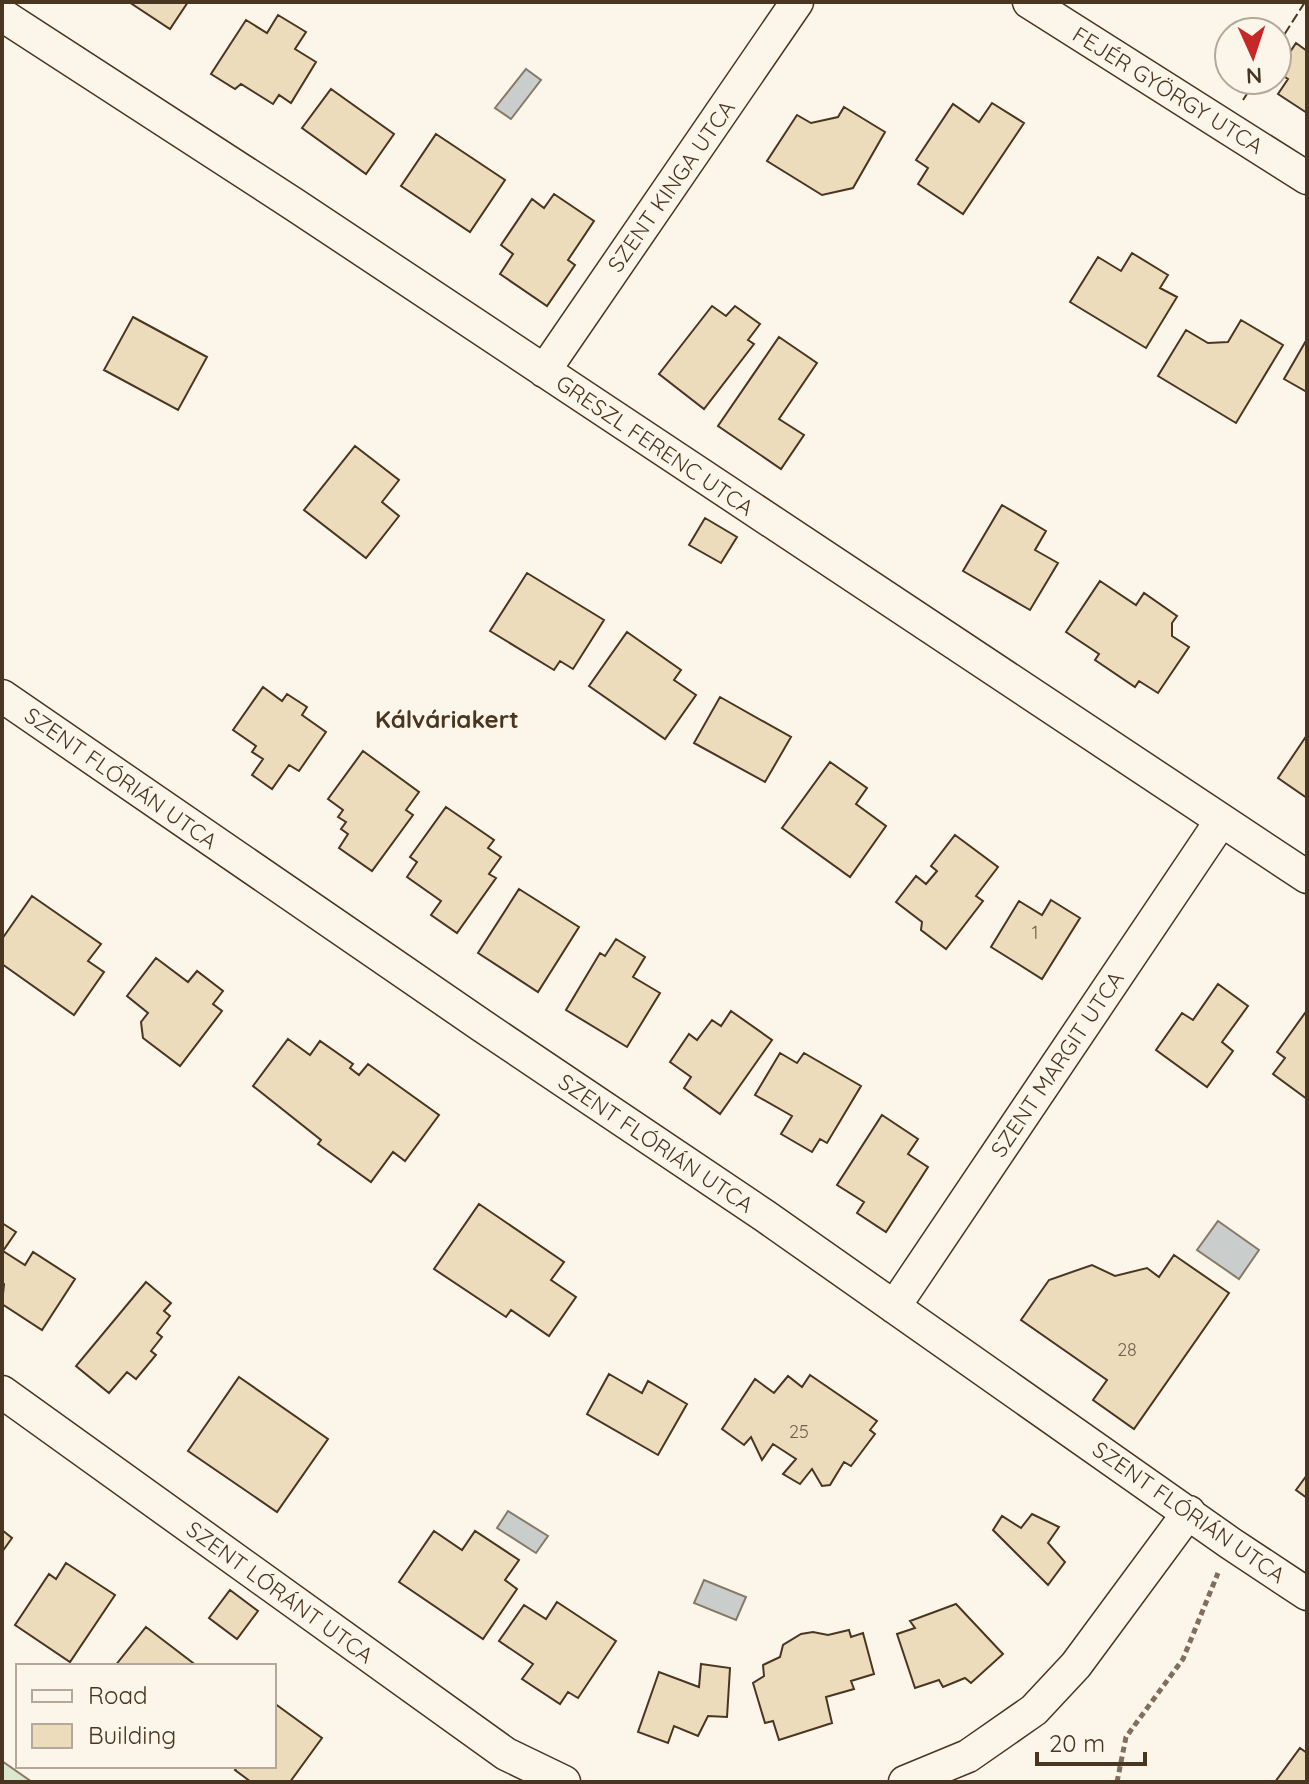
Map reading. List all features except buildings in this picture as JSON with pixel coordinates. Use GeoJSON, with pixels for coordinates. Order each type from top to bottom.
{"type":"FeatureCollection","features":[{"type":"Feature","properties":{"kind":"street","name":"SZENT KINGA UTCA"},"geometry":{"type":"LineString","coordinates":[[544,371],[797,2]]}},
{"type":"Feature","properties":{"kind":"street","name":"FEJÉR GYÖRGY UTCA"},"geometry":{"type":"LineString","coordinates":[[1029,2],[1307,178]]}},
{"type":"Feature","properties":{"kind":"street","name":"GRESZL FERENC UTCA"},"geometry":{"type":"LineString","coordinates":[[2,15],[295,205],[1307,877]]}},
{"type":"Feature","properties":{"kind":"street","name":"SZENT FLÓRIÁN UTCA"},"geometry":{"type":"LineString","coordinates":[[2,696],[765,1216],[1307,1594]]}},
{"type":"Feature","properties":{"kind":"street","name":"SZENT MARGIT UTCA"},"geometry":{"type":"LineString","coordinates":[[894,1307],[1221,821]]}},
{"type":"Feature","properties":{"kind":"street","name":"SZENT LÓRÁNT UTCA"},"geometry":{"type":"LineString","coordinates":[[2,1392],[506,1754],[564,1782]]}},
{"type":"Feature","properties":{"kind":"street"},"geometry":{"type":"LineString","coordinates":[[905,1782],[968,1756],[1034,1710],[1076,1665],[1189,1512]]}},
{"type":"Feature","properties":{"kind":"path"},"geometry":{"type":"LineString","coordinates":[[1117,1782],[1126,1737],[1183,1659],[1230,1543]]}},
{"type":"Feature","properties":{"kind":"green space"},"geometry":{"type":"Polygon","coordinates":[[[2,1761],[32,1782],[2,1782],[2,1761]]]}},
{"type":"Feature","properties":{"kind":"shaded area"},"geometry":{"type":"Polygon","coordinates":[[[526,69],[541,80],[511,119],[495,108],[526,69]]]}},
{"type":"Feature","properties":{"kind":"shaded area"},"geometry":{"type":"Polygon","coordinates":[[[1218,1221],[1259,1250],[1239,1279],[1197,1250],[1218,1221]]]}},
{"type":"Feature","properties":{"kind":"shaded area"},"geometry":{"type":"Polygon","coordinates":[[[508,1511],[548,1536],[536,1553],[497,1528],[508,1511]]]}},
{"type":"Feature","properties":{"kind":"shaded area"},"geometry":{"type":"Polygon","coordinates":[[[704,1580],[746,1597],[736,1620],[694,1603],[704,1580]]]}},
{"type":"Feature","properties":{"kind":"fence"},"geometry":{"type":"LineString","coordinates":[[1293,21],[1305,2]]}},
{"type":"Feature","properties":{"kind":"fence"},"geometry":{"type":"LineString","coordinates":[[1243,100],[1246,96]]}},
{"type":"Feature","properties":{"kind":"district","name":"Kálváriakert"},"geometry":{"type":"Point","coordinates":[447,720]}}]}
